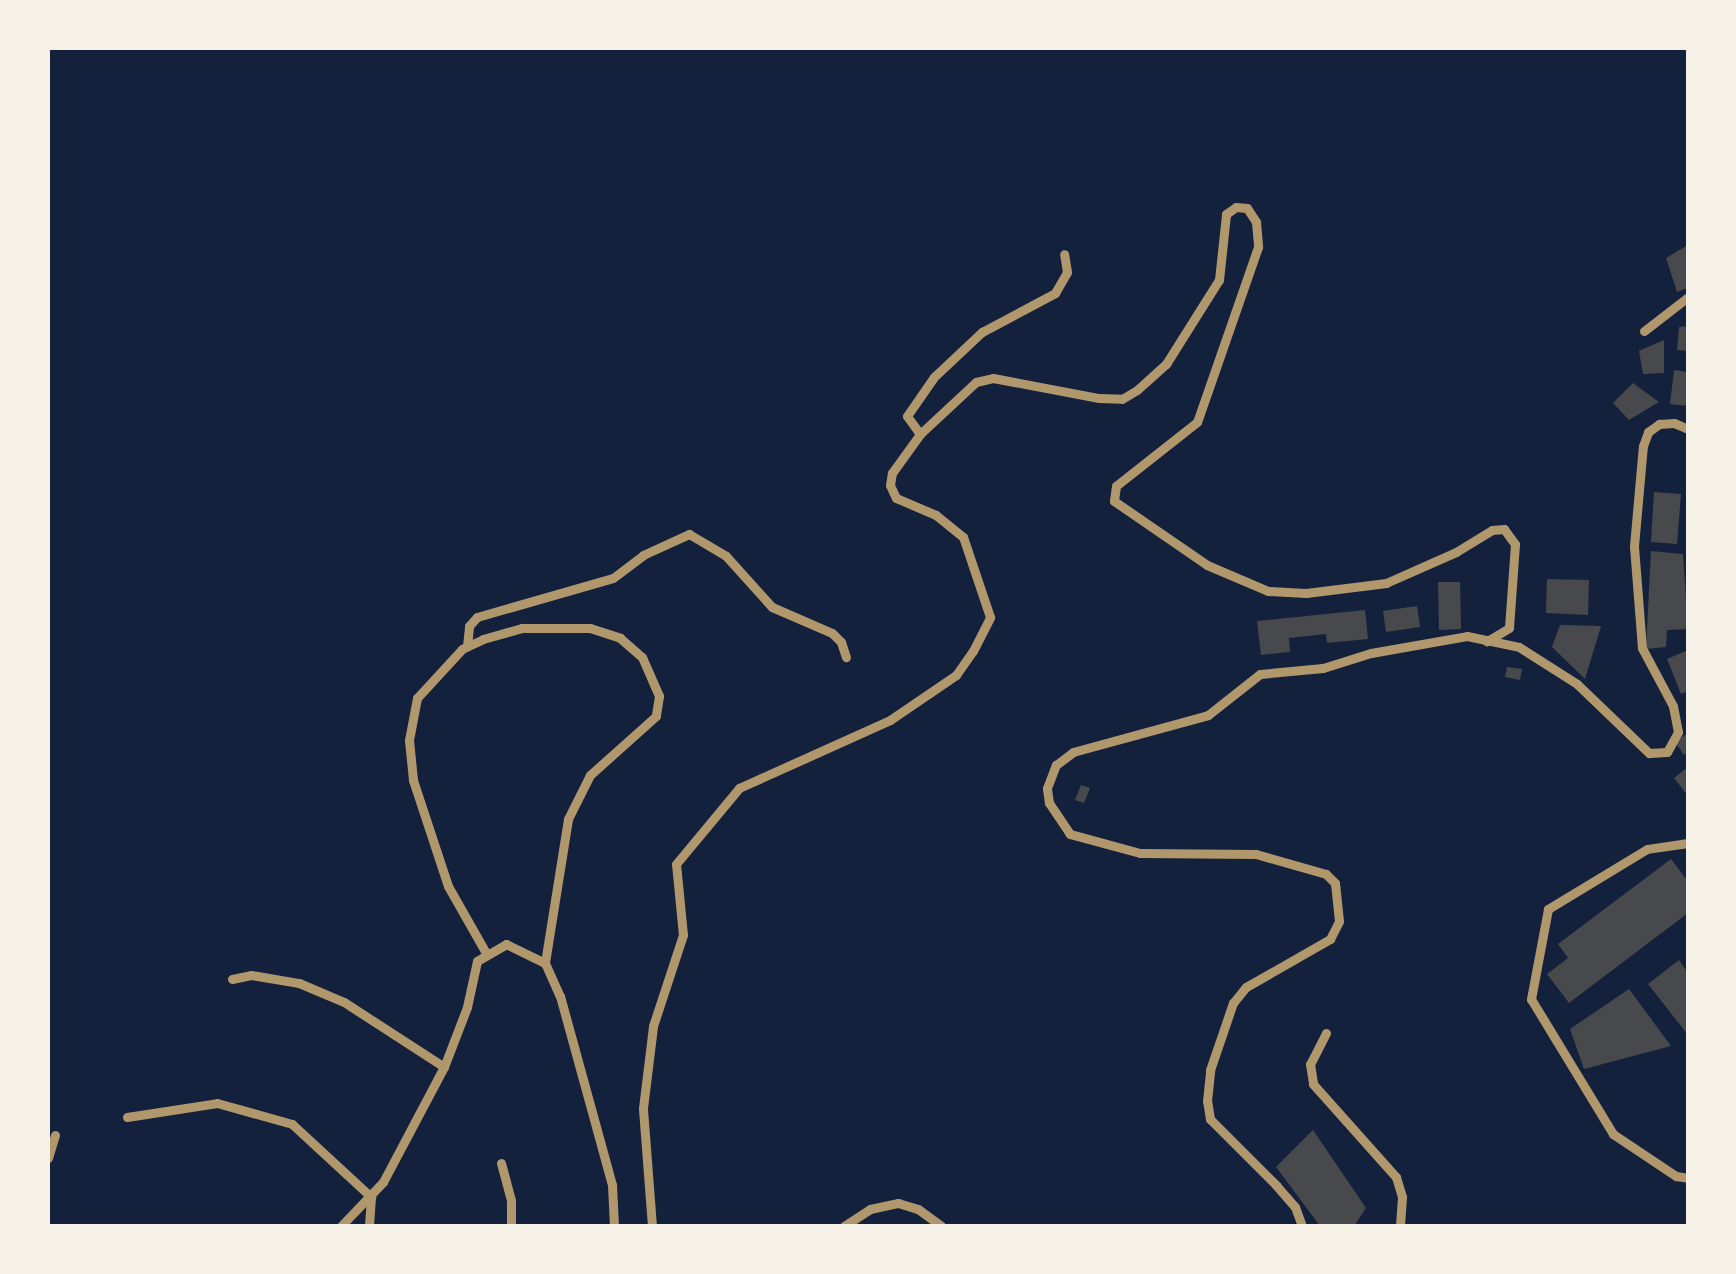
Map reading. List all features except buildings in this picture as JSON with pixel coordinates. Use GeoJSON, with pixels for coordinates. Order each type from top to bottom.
{"type":"FeatureCollection","features":[{"type":"Feature","properties":{"kind":"street"},"geometry":{"type":"LineString","coordinates":[[652,1226],[643,1108],[653,1026],[683,935],[676,864],[739,788],[890,720],[956,675],[990,618],[963,538],[936,515],[896,498],[890,484],[892,474],[920,434],[956,395],[976,382],[992,378],[1099,398],[1122,399],[1137,390],[1166,364],[1219,280],[1226,214],[1236,206],[1247,208],[1256,222],[1258,248],[1197,422],[1116,486],[1114,501],[1207,565],[1268,591],[1306,593],[1386,583],[1456,552],[1492,530],[1504,529],[1515,544],[1509,628],[1486,641]]}},
{"type":"Feature","properties":{"kind":"street"},"geometry":{"type":"LineString","coordinates":[[920,434],[907,416],[934,377],[982,332],[1055,293],[1067,272],[1064,254]]}},
{"type":"Feature","properties":{"kind":"street"},"geometry":{"type":"LineString","coordinates":[[1644,330],[1688,297]]}},
{"type":"Feature","properties":{"kind":"street"},"geometry":{"type":"LineString","coordinates":[[1302,1226],[1286,1196],[1210,1118],[1210,1070],[1233,1003],[1246,987],[1330,939],[1339,921],[1335,883],[1326,874],[1256,854],[1140,853],[1098,845],[1070,834],[1049,804],[1047,788],[1056,766],[1072,752],[1208,715],[1260,674],[1323,668],[1371,654],[1467,636],[1519,647],[1576,684],[1649,753],[1667,752],[1678,732],[1673,706],[1642,648],[1634,546],[1642,446],[1648,432],[1659,424],[1674,423],[1688,429]]}},
{"type":"Feature","properties":{"kind":"street"},"geometry":{"type":"LineString","coordinates":[[466,646],[469,626],[478,617],[612,578],[644,555],[689,534],[726,556],[772,608],[832,633],[841,642],[846,657]]}},
{"type":"Feature","properties":{"kind":"street"},"geometry":{"type":"LineString","coordinates":[[486,953],[448,886],[413,780],[409,740],[417,698],[436,672],[466,646],[522,628],[590,628],[620,638],[642,657],[659,696],[656,716],[590,775],[568,819],[545,964],[560,996],[596,1119],[612,1185],[614,1226]]}},
{"type":"Feature","properties":{"kind":"street"},"geometry":{"type":"LineString","coordinates":[[1688,843],[1647,849],[1548,909],[1531,999],[1613,1134],[1676,1176],[1688,1178]]}},
{"type":"Feature","properties":{"kind":"street"},"geometry":{"type":"LineString","coordinates":[[341,1226],[371,1197],[444,1068],[466,1008],[477,961],[506,944],[545,964]]}},
{"type":"Feature","properties":{"kind":"street"},"geometry":{"type":"LineString","coordinates":[[232,978],[251,975],[299,984],[344,1002],[444,1068]]}},
{"type":"Feature","properties":{"kind":"street"},"geometry":{"type":"LineString","coordinates":[[1326,1033],[1310,1064],[1313,1084],[1396,1177],[1402,1197],[1400,1226]]}},
{"type":"Feature","properties":{"kind":"street"},"geometry":{"type":"LineString","coordinates":[[127,1117],[217,1103],[247,1108],[292,1124],[371,1197],[370,1226]]}},
{"type":"Feature","properties":{"kind":"street"},"geometry":{"type":"LineString","coordinates":[[48,1158],[56,1136]]}},
{"type":"Feature","properties":{"kind":"street"},"geometry":{"type":"LineString","coordinates":[[500,1163],[511,1201],[511,1226]]}},
{"type":"Feature","properties":{"kind":"street"},"geometry":{"type":"LineString","coordinates":[[844,1226],[870,1208],[898,1203],[918,1209],[942,1226]]}}]}
